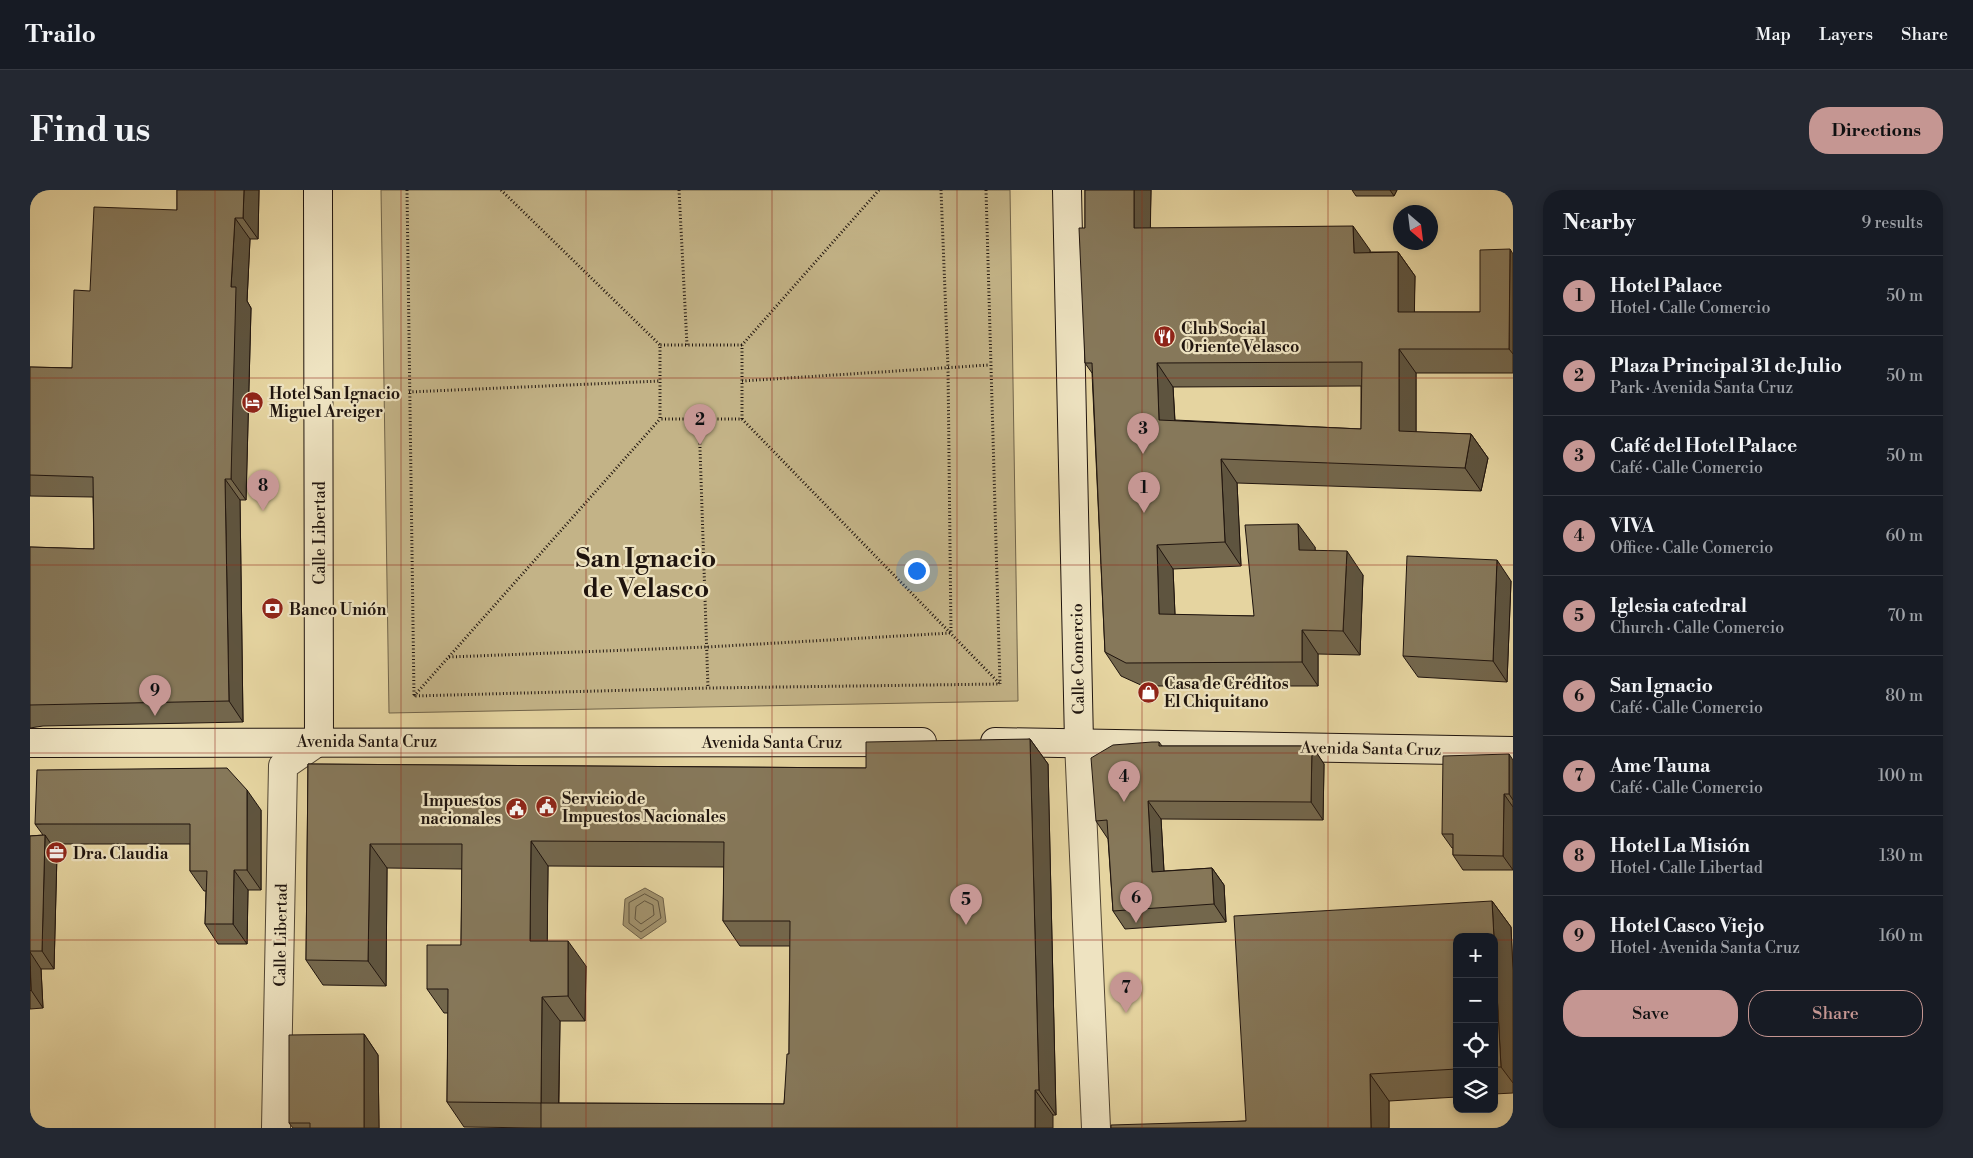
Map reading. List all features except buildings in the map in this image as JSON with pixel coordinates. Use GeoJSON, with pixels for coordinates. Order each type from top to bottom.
{"type":"FeatureCollection","features":[{"type":"Feature","properties":{"kind":"main road","name":"Calle Libertad"},"geometry":{"type":"LineString","coordinates":[[276,1128],[284,766],[319,741],[318,190]]}},
{"type":"Feature","properties":{"kind":"main road","name":"Calle Comercio"},"geometry":{"type":"LineString","coordinates":[[1067,190],[1079,742],[1096,1128]]}},
{"type":"Feature","properties":{"kind":"main road","name":"Avenida Santa Cruz"},"geometry":{"type":"LineString","coordinates":[[30,743],[319,741],[1079,742],[1513,751]]}},
{"type":"Feature","properties":{"kind":"path"},"geometry":{"type":"LineString","coordinates":[[407,190],[414,696]]}},
{"type":"Feature","properties":{"kind":"path"},"geometry":{"type":"LineString","coordinates":[[501,190],[660,345],[742,345]]}},
{"type":"Feature","properties":{"kind":"path"},"geometry":{"type":"LineString","coordinates":[[679,190],[687,345]]}},
{"type":"Feature","properties":{"kind":"path"},"geometry":{"type":"LineString","coordinates":[[879,190],[742,345],[742,419],[1000,684]]}},
{"type":"Feature","properties":{"kind":"path"},"geometry":{"type":"LineString","coordinates":[[941,190],[948,368],[951,633]]}},
{"type":"Feature","properties":{"kind":"path"},"geometry":{"type":"LineString","coordinates":[[986,190],[1000,684]]}},
{"type":"Feature","properties":{"kind":"path"},"geometry":{"type":"LineString","coordinates":[[414,696],[660,419],[660,345]]}},
{"type":"Feature","properties":{"kind":"path"},"geometry":{"type":"LineString","coordinates":[[742,381],[990,365]]}},
{"type":"Feature","properties":{"kind":"path"},"geometry":{"type":"LineString","coordinates":[[409,392],[660,381]]}},
{"type":"Feature","properties":{"kind":"path"},"geometry":{"type":"LineString","coordinates":[[660,419],[742,419]]}},
{"type":"Feature","properties":{"kind":"path"},"geometry":{"type":"LineString","coordinates":[[699,419],[708,688]]}},
{"type":"Feature","properties":{"kind":"path"},"geometry":{"type":"LineString","coordinates":[[449,657],[706,647],[951,633]]}},
{"type":"Feature","properties":{"kind":"path"},"geometry":{"type":"LineString","coordinates":[[414,696],[708,688],[1000,684]]}},
{"type":"Feature","properties":{"kind":"shaded area"},"geometry":{"type":"Polygon","coordinates":[[[381,190],[1010,190],[1018,701],[389,713],[381,190]]]}},
{"type":"Feature","properties":{"kind":"water"},"geometry":{"type":"Polygon","coordinates":[[[645,888],[663,898],[666,922],[641,939],[623,925],[625,899],[645,888]]]}},
{"type":"Feature","properties":{"kind":"place","name":"Club Social Oriente Velasco"},"geometry":{"type":"Point","coordinates":[1165,337]}},
{"type":"Feature","properties":{"kind":"place","name":"Hotel San Ignacio Miguel Areiger"},"geometry":{"type":"Point","coordinates":[253,402]}},
{"type":"Feature","properties":{"kind":"place","name":"Plaza Principal 31 de Julio"},"geometry":{"type":"Point","coordinates":[700,445]}},
{"type":"Feature","properties":{"kind":"place","name":"Café del Hotel Palace"},"geometry":{"type":"Point","coordinates":[1143,454]}},
{"type":"Feature","properties":{"kind":"place","name":"Hotel La Misión"},"geometry":{"type":"Point","coordinates":[263,511]}},
{"type":"Feature","properties":{"kind":"place","name":"Hotel Palace"},"geometry":{"type":"Point","coordinates":[1144,513]}},
{"type":"Feature","properties":{"kind":"place","name":"Banco Unión"},"geometry":{"type":"Point","coordinates":[273,609]}},
{"type":"Feature","properties":{"kind":"place","name":"Casa de Créditos El Chiquitano"},"geometry":{"type":"Point","coordinates":[1148,692]}},
{"type":"Feature","properties":{"kind":"place","name":"Hotel Casco Viejo"},"geometry":{"type":"Point","coordinates":[155,716]}},
{"type":"Feature","properties":{"kind":"place","name":"VIVA"},"geometry":{"type":"Point","coordinates":[1124,802]}},
{"type":"Feature","properties":{"kind":"place","name":"Servicio de Impuestos Nacionales"},"geometry":{"type":"Point","coordinates":[546,807]}},
{"type":"Feature","properties":{"kind":"place","name":"Impuestos nacionales"},"geometry":{"type":"Point","coordinates":[517,809]}},
{"type":"Feature","properties":{"kind":"place","name":"Dra. Claudia"},"geometry":{"type":"Point","coordinates":[57,853]}},
{"type":"Feature","properties":{"kind":"place","name":"San Ignacio"},"geometry":{"type":"Point","coordinates":[1136,923]}},
{"type":"Feature","properties":{"kind":"place","name":"Iglesia catedral"},"geometry":{"type":"Point","coordinates":[966,925]}},
{"type":"Feature","properties":{"kind":"place","name":"Ame Tauna"},"geometry":{"type":"Point","coordinates":[1126,1013]}},
{"type":"Feature","properties":{"kind":"district","name":"San Ignacio de Velasco"},"geometry":{"type":"Point","coordinates":[646,572]}}]}
